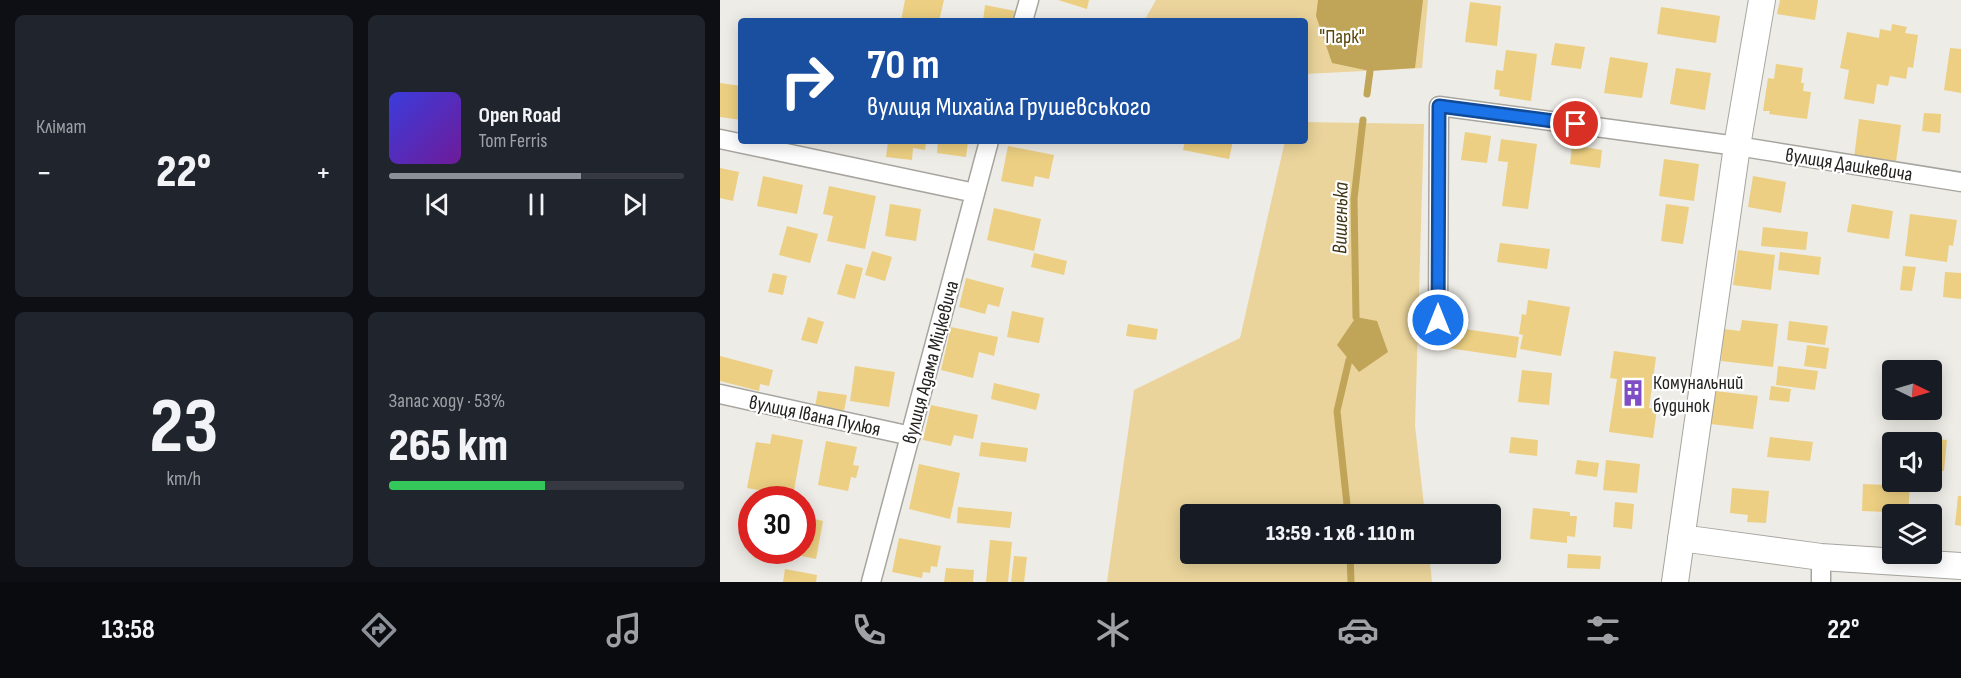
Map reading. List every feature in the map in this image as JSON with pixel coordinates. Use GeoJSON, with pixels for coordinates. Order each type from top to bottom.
{"type":"FeatureCollection","features":[{"type":"Feature","properties":{"kind":"street"},"geometry":{"type":"LineString","coordinates":[[1024,18],[1029,0]]}},
{"type":"Feature","properties":{"kind":"street"},"geometry":{"type":"LineString","coordinates":[[1675,582],[1737,146],[1762,0]]}},
{"type":"Feature","properties":{"kind":"street","name":"вулиця Дашкевича"},"geometry":{"type":"LineString","coordinates":[[1438,320],[1439,106],[1737,146],[1961,183]]}},
{"type":"Feature","properties":{"kind":"street"},"geometry":{"type":"LineString","coordinates":[[720,139],[738,143]]}},
{"type":"Feature","properties":{"kind":"street"},"geometry":{"type":"LineString","coordinates":[[744,144],[975,193]]}},
{"type":"Feature","properties":{"kind":"street","name":"вулиця Адама Міцкевича"},"geometry":{"type":"LineString","coordinates":[[871,582],[988,144]]}},
{"type":"Feature","properties":{"kind":"street","name":"вулиця Івана Пулюя"},"geometry":{"type":"LineString","coordinates":[[720,394],[911,436]]}},
{"type":"Feature","properties":{"kind":"street"},"geometry":{"type":"LineString","coordinates":[[1681,538],[1821,570],[1961,566]]}},
{"type":"Feature","properties":{"kind":"green space","name":"\"Парк\""},"geometry":{"type":"Polygon","coordinates":[[[1156,0],[1428,0],[1422,68],[1308,74],[1308,18],[1146,18],[1156,0]]]}},
{"type":"Feature","properties":{"kind":"green space"},"geometry":{"type":"Polygon","coordinates":[[[1308,122],[1424,124],[1415,426],[1424,504],[1180,504],[1180,564],[1430,564],[1432,582],[1107,582],[1134,390],[1240,338],[1284,144],[1308,144],[1308,122]]]}},
{"type":"Feature","properties":{"kind":"shaded area"},"geometry":{"type":"Polygon","coordinates":[[[1318,0],[1423,0],[1415,68],[1370,71],[1332,63],[1316,16],[1318,0]]]}},
{"type":"Feature","properties":{"kind":"shaded area"},"geometry":{"type":"Polygon","coordinates":[[[1356,317],[1377,321],[1388,352],[1359,372],[1337,345],[1356,317]]]}},
{"type":"Feature","properties":{"kind":"building"},"geometry":{"type":"Polygon","coordinates":[[[905,0],[944,0],[940,18],[902,18],[905,0]]]}},
{"type":"Feature","properties":{"kind":"building"},"geometry":{"type":"Polygon","coordinates":[[[1058,0],[1089,0],[1087,9],[1058,0]]]}},
{"type":"Feature","properties":{"kind":"building"},"geometry":{"type":"Polygon","coordinates":[[[1780,0],[1818,0],[1815,20],[1777,14],[1780,0]]]}},
{"type":"Feature","properties":{"kind":"building"},"geometry":{"type":"Polygon","coordinates":[[[1470,2],[1501,6],[1497,46],[1465,42],[1470,2]]]}},
{"type":"Feature","properties":{"kind":"building"},"geometry":{"type":"Polygon","coordinates":[[[985,5],[1015,11],[1014,18],[983,18],[985,5]]]}},
{"type":"Feature","properties":{"kind":"building"},"geometry":{"type":"Polygon","coordinates":[[[1661,7],[1720,16],[1716,43],[1657,34],[1661,7]]]}},
{"type":"Feature","properties":{"kind":"building"},"geometry":{"type":"Polygon","coordinates":[[[1892,24],[1907,27],[1905,33],[1918,35],[1913,68],[1908,67],[1906,79],[1890,76],[1888,86],[1877,84],[1874,104],[1844,99],[1849,70],[1840,68],[1847,32],[1879,38],[1880,29],[1891,31],[1892,24]]]}},
{"type":"Feature","properties":{"kind":"building"},"geometry":{"type":"Polygon","coordinates":[[[1555,43],[1585,47],[1581,69],[1551,65],[1555,43]]]}},
{"type":"Feature","properties":{"kind":"building"},"geometry":{"type":"Polygon","coordinates":[[[1950,48],[1961,49],[1961,93],[1944,90],[1950,48]]]}},
{"type":"Feature","properties":{"kind":"building"},"geometry":{"type":"Polygon","coordinates":[[[1506,50],[1537,54],[1531,101],[1499,96],[1500,90],[1494,89],[1496,70],[1503,71],[1506,50]]]}},
{"type":"Feature","properties":{"kind":"building"},"geometry":{"type":"Polygon","coordinates":[[[1610,57],[1648,63],[1642,98],[1604,93],[1610,57]]]}},
{"type":"Feature","properties":{"kind":"building"},"geometry":{"type":"Polygon","coordinates":[[[1776,64],[1803,68],[1801,83],[1804,83],[1803,91],[1811,92],[1807,119],[1769,114],[1770,111],[1763,111],[1768,78],[1774,79],[1776,64]]]}},
{"type":"Feature","properties":{"kind":"building"},"geometry":{"type":"Polygon","coordinates":[[[1676,68],[1711,73],[1705,110],[1670,104],[1676,68]]]}},
{"type":"Feature","properties":{"kind":"building"},"geometry":{"type":"Polygon","coordinates":[[[720,83],[738,86],[738,120],[720,117],[720,83]]]}},
{"type":"Feature","properties":{"kind":"building"},"geometry":{"type":"Polygon","coordinates":[[[1924,113],[1941,114],[1940,133],[1922,131],[1924,113]]]}},
{"type":"Feature","properties":{"kind":"building"},"geometry":{"type":"Polygon","coordinates":[[[1859,119],[1901,125],[1896,162],[1854,157],[1859,119]]]}},
{"type":"Feature","properties":{"kind":"building"},"geometry":{"type":"Polygon","coordinates":[[[1465,132],[1491,136],[1487,163],[1461,160],[1465,132]]]}},
{"type":"Feature","properties":{"kind":"building"},"geometry":{"type":"Polygon","coordinates":[[[1501,139],[1537,144],[1528,209],[1502,206],[1508,162],[1498,161],[1501,139]]]}},
{"type":"Feature","properties":{"kind":"building"},"geometry":{"type":"Polygon","coordinates":[[[888,144],[926,144],[925,150],[913,148],[912,160],[886,157],[888,144]]]}},
{"type":"Feature","properties":{"kind":"building"},"geometry":{"type":"Polygon","coordinates":[[[938,144],[968,144],[966,157],[937,153],[938,144]]]}},
{"type":"Feature","properties":{"kind":"building"},"geometry":{"type":"Polygon","coordinates":[[[1184,144],[1232,144],[1229,159],[1183,150],[1184,144]]]}},
{"type":"Feature","properties":{"kind":"building"},"geometry":{"type":"Polygon","coordinates":[[[1572,145],[1602,150],[1600,168],[1570,164],[1572,145]]]}},
{"type":"Feature","properties":{"kind":"building"},"geometry":{"type":"Polygon","coordinates":[[[1008,146],[1054,155],[1049,179],[1035,176],[1033,187],[1001,181],[1008,146]]]}},
{"type":"Feature","properties":{"kind":"building"},"geometry":{"type":"Polygon","coordinates":[[[1664,159],[1699,164],[1694,201],[1659,196],[1664,159]]]}},
{"type":"Feature","properties":{"kind":"building"},"geometry":{"type":"Polygon","coordinates":[[[720,168],[739,172],[733,201],[720,198],[720,168]]]}},
{"type":"Feature","properties":{"kind":"building"},"geometry":{"type":"Polygon","coordinates":[[[763,176],[803,185],[797,214],[757,206],[763,176]]]}},
{"type":"Feature","properties":{"kind":"building"},"geometry":{"type":"Polygon","coordinates":[[[1753,176],[1786,182],[1781,213],[1748,207],[1753,176]]]}},
{"type":"Feature","properties":{"kind":"building"},"geometry":{"type":"Polygon","coordinates":[[[829,186],[876,196],[865,249],[827,241],[833,216],[823,214],[829,186]]]}},
{"type":"Feature","properties":{"kind":"building"},"geometry":{"type":"Polygon","coordinates":[[[890,204],[921,209],[916,241],[885,236],[890,204]]]}},
{"type":"Feature","properties":{"kind":"building"},"geometry":{"type":"Polygon","coordinates":[[[1666,204],[1689,207],[1683,244],[1661,241],[1666,204]]]}},
{"type":"Feature","properties":{"kind":"building"},"geometry":{"type":"Polygon","coordinates":[[[1852,204],[1893,211],[1889,239],[1847,232],[1852,204]]]}},
{"type":"Feature","properties":{"kind":"building"},"geometry":{"type":"Polygon","coordinates":[[[994,208],[1041,219],[1034,251],[987,240],[994,208]]]}},
{"type":"Feature","properties":{"kind":"building"},"geometry":{"type":"Polygon","coordinates":[[[1910,214],[1957,220],[1953,246],[1949,245],[1947,262],[1905,256],[1910,214]]]}},
{"type":"Feature","properties":{"kind":"building"},"geometry":{"type":"Polygon","coordinates":[[[787,226],[818,234],[810,263],[779,255],[787,226]]]}},
{"type":"Feature","properties":{"kind":"building"},"geometry":{"type":"Polygon","coordinates":[[[1763,227],[1808,232],[1806,250],[1761,246],[1763,227]]]}},
{"type":"Feature","properties":{"kind":"building"},"geometry":{"type":"Polygon","coordinates":[[[1500,243],[1550,249],[1547,269],[1497,262],[1500,243]]]}},
{"type":"Feature","properties":{"kind":"building"},"geometry":{"type":"Polygon","coordinates":[[[1738,250],[1775,255],[1771,290],[1733,285],[1738,250]]]}},
{"type":"Feature","properties":{"kind":"building"},"geometry":{"type":"Polygon","coordinates":[[[872,251],[892,257],[885,281],[865,275],[872,251]]]}},
{"type":"Feature","properties":{"kind":"building"},"geometry":{"type":"Polygon","coordinates":[[[1780,252],[1821,257],[1819,275],[1778,270],[1780,252]]]}},
{"type":"Feature","properties":{"kind":"building"},"geometry":{"type":"Polygon","coordinates":[[[1034,253],[1067,261],[1064,275],[1031,267],[1034,253]]]}},
{"type":"Feature","properties":{"kind":"building"},"geometry":{"type":"Polygon","coordinates":[[[846,264],[863,268],[855,299],[837,294],[846,264]]]}},
{"type":"Feature","properties":{"kind":"building"},"geometry":{"type":"Polygon","coordinates":[[[1903,266],[1916,267],[1912,291],[1900,290],[1903,266]]]}},
{"type":"Feature","properties":{"kind":"building"},"geometry":{"type":"Polygon","coordinates":[[[1945,272],[1961,273],[1961,299],[1943,297],[1945,272]]]}},
{"type":"Feature","properties":{"kind":"building"},"geometry":{"type":"Polygon","coordinates":[[[773,273],[787,276],[783,295],[768,292],[773,273]]]}},
{"type":"Feature","properties":{"kind":"building"},"geometry":{"type":"Polygon","coordinates":[[[966,278],[1004,288],[999,307],[988,304],[985,314],[959,307],[966,278]]]}},
{"type":"Feature","properties":{"kind":"building"},"geometry":{"type":"Polygon","coordinates":[[[1528,300],[1570,307],[1561,356],[1520,349],[1523,335],[1519,334],[1522,314],[1526,315],[1528,300]]]}},
{"type":"Feature","properties":{"kind":"building"},"geometry":{"type":"Polygon","coordinates":[[[1012,311],[1044,318],[1039,343],[1007,337],[1012,311]]]}},
{"type":"Feature","properties":{"kind":"building"},"geometry":{"type":"Polygon","coordinates":[[[808,317],[824,322],[817,344],[801,340],[808,317]]]}},
{"type":"Feature","properties":{"kind":"building"},"geometry":{"type":"Polygon","coordinates":[[[1742,320],[1778,324],[1773,367],[1721,361],[1724,329],[1740,331],[1742,320]]]}},
{"type":"Feature","properties":{"kind":"building"},"geometry":{"type":"Polygon","coordinates":[[[1789,321],[1828,326],[1825,345],[1787,340],[1789,321]]]}},
{"type":"Feature","properties":{"kind":"building"},"geometry":{"type":"Polygon","coordinates":[[[1128,324],[1158,329],[1156,340],[1126,336],[1128,324]]]}},
{"type":"Feature","properties":{"kind":"building"},"geometry":{"type":"Polygon","coordinates":[[[951,327],[998,337],[994,356],[979,352],[973,378],[941,370],[951,327]]]}},
{"type":"Feature","properties":{"kind":"building"},"geometry":{"type":"Polygon","coordinates":[[[1451,327],[1519,337],[1516,358],[1448,348],[1451,327]]]}},
{"type":"Feature","properties":{"kind":"building"},"geometry":{"type":"Polygon","coordinates":[[[1807,345],[1829,348],[1826,369],[1804,366],[1807,345]]]}},
{"type":"Feature","properties":{"kind":"building","name":"Комунальний будинок"},"geometry":{"type":"Polygon","coordinates":[[[1614,351],[1656,357],[1649,408],[1657,409],[1653,438],[1609,432],[1617,379],[1610,378],[1614,351]]]}},
{"type":"Feature","properties":{"kind":"building"},"geometry":{"type":"Polygon","coordinates":[[[720,356],[773,370],[769,386],[760,384],[759,391],[720,381],[720,356]]]}},
{"type":"Feature","properties":{"kind":"building"},"geometry":{"type":"Polygon","coordinates":[[[855,366],[895,372],[889,407],[850,401],[855,366]]]}},
{"type":"Feature","properties":{"kind":"building"},"geometry":{"type":"Polygon","coordinates":[[[1778,366],[1818,371],[1815,390],[1776,385],[1778,366]]]}},
{"type":"Feature","properties":{"kind":"building"},"geometry":{"type":"Polygon","coordinates":[[[1522,370],[1552,373],[1549,405],[1518,402],[1522,370]]]}},
{"type":"Feature","properties":{"kind":"building"},"geometry":{"type":"Polygon","coordinates":[[[994,383],[1040,394],[1036,410],[991,399],[994,383]]]}},
{"type":"Feature","properties":{"kind":"building"},"geometry":{"type":"Polygon","coordinates":[[[1771,386],[1791,389],[1789,402],[1769,400],[1771,386]]]}},
{"type":"Feature","properties":{"kind":"building"},"geometry":{"type":"Polygon","coordinates":[[[818,391],[847,395],[844,411],[815,407],[818,391]]]}},
{"type":"Feature","properties":{"kind":"building"},"geometry":{"type":"Polygon","coordinates":[[[1715,391],[1758,396],[1753,429],[1711,424],[1715,391]]]}},
{"type":"Feature","properties":{"kind":"building"},"geometry":{"type":"Polygon","coordinates":[[[931,405],[978,415],[973,439],[954,435],[951,446],[923,440],[931,405]]]}},
{"type":"Feature","properties":{"kind":"building"},"geometry":{"type":"Polygon","coordinates":[[[772,434],[803,440],[795,486],[747,486],[756,442],[770,444],[772,434]]]}},
{"type":"Feature","properties":{"kind":"building"},"geometry":{"type":"Polygon","coordinates":[[[1511,437],[1538,440],[1537,456],[1509,453],[1511,437]]]}},
{"type":"Feature","properties":{"kind":"building"},"geometry":{"type":"Polygon","coordinates":[[[1770,437],[1813,442],[1810,461],[1767,457],[1770,437]]]}},
{"type":"Feature","properties":{"kind":"building"},"geometry":{"type":"Polygon","coordinates":[[[1942,439],[1947,440],[1944,471],[1942,471],[1942,439]]]}},
{"type":"Feature","properties":{"kind":"building"},"geometry":{"type":"Polygon","coordinates":[[[826,441],[857,447],[853,465],[859,466],[856,478],[851,477],[848,491],[818,485],[826,441]]]}},
{"type":"Feature","properties":{"kind":"building"},"geometry":{"type":"Polygon","coordinates":[[[981,442],[1028,448],[1026,462],[979,456],[981,442]]]}},
{"type":"Feature","properties":{"kind":"building"},"geometry":{"type":"Polygon","coordinates":[[[1577,460],[1599,463],[1597,477],[1575,474],[1577,460]]]}},
{"type":"Feature","properties":{"kind":"building"},"geometry":{"type":"Polygon","coordinates":[[[1606,460],[1640,464],[1637,493],[1603,490],[1606,460]]]}},
{"type":"Feature","properties":{"kind":"building"},"geometry":{"type":"Polygon","coordinates":[[[919,464],[960,473],[950,519],[909,509],[919,464]]]}},
{"type":"Feature","properties":{"kind":"building"},"geometry":{"type":"Polygon","coordinates":[[[1863,484],[1882,485],[1882,492],[1910,492],[1909,504],[1882,504],[1882,512],[1862,511],[1863,484]]]}},
{"type":"Feature","properties":{"kind":"building"},"geometry":{"type":"Polygon","coordinates":[[[1732,488],[1769,491],[1766,523],[1747,522],[1748,515],[1730,513],[1732,488]]]}},
{"type":"Feature","properties":{"kind":"building"},"geometry":{"type":"Polygon","coordinates":[[[1958,496],[1961,496],[1961,526],[1955,525],[1958,496]]]}},
{"type":"Feature","properties":{"kind":"building"},"geometry":{"type":"Polygon","coordinates":[[[1615,502],[1634,504],[1632,529],[1613,527],[1615,502]]]}},
{"type":"Feature","properties":{"kind":"building"},"geometry":{"type":"Polygon","coordinates":[[[958,507],[1012,512],[1010,528],[957,523],[958,507]]]}},
{"type":"Feature","properties":{"kind":"building"},"geometry":{"type":"Polygon","coordinates":[[[1533,508],[1570,512],[1570,516],[1577,516],[1575,537],[1567,536],[1567,543],[1530,539],[1533,508]]]}},
{"type":"Feature","properties":{"kind":"building"},"geometry":{"type":"Polygon","coordinates":[[[816,519],[823,521],[816,559],[816,519]]]}},
{"type":"Feature","properties":{"kind":"building"},"geometry":{"type":"Polygon","coordinates":[[[899,538],[941,546],[937,567],[931,566],[930,573],[923,572],[922,578],[892,572],[899,538]]]}},
{"type":"Feature","properties":{"kind":"building"},"geometry":{"type":"Polygon","coordinates":[[[990,540],[1012,542],[1008,582],[986,582],[990,540]]]}},
{"type":"Feature","properties":{"kind":"building"},"geometry":{"type":"Polygon","coordinates":[[[1568,554],[1601,556],[1600,569],[1567,568],[1568,554]]]}},
{"type":"Feature","properties":{"kind":"building"},"geometry":{"type":"Polygon","coordinates":[[[1014,556],[1027,557],[1024,582],[1011,582],[1014,556]]]}},
{"type":"Feature","properties":{"kind":"building"},"geometry":{"type":"Polygon","coordinates":[[[946,568],[974,570],[973,582],[944,582],[946,568]]]}},
{"type":"Feature","properties":{"kind":"building"},"geometry":{"type":"Polygon","coordinates":[[[785,569],[817,575],[816,582],[783,582],[785,569]]]}},
{"type":"Feature","properties":{"kind":"waterway","name":"Вишенька"},"geometry":{"type":"LineString","coordinates":[[1367,94],[1370,71]]}},
{"type":"Feature","properties":{"kind":"waterway","name":"Вишенька"},"geometry":{"type":"LineString","coordinates":[[1356,317],[1354,199],[1363,120]]}},
{"type":"Feature","properties":{"kind":"waterway","name":"Вишенька"},"geometry":{"type":"LineString","coordinates":[[1347,504],[1337,411],[1349,360]]}},
{"type":"Feature","properties":{"kind":"waterway","name":"Вишенька"},"geometry":{"type":"LineString","coordinates":[[1350,564],[1351,582]]}},
{"type":"Feature","properties":{"kind":"place","name":"Комунальний будинок"},"geometry":{"type":"Point","coordinates":[1633,393]}},
{"type":"Feature","properties":{"kind":"route"},"geometry":{"type":"LineString","coordinates":[[1438,320],[1439,106],[1576,124]]}}]}
